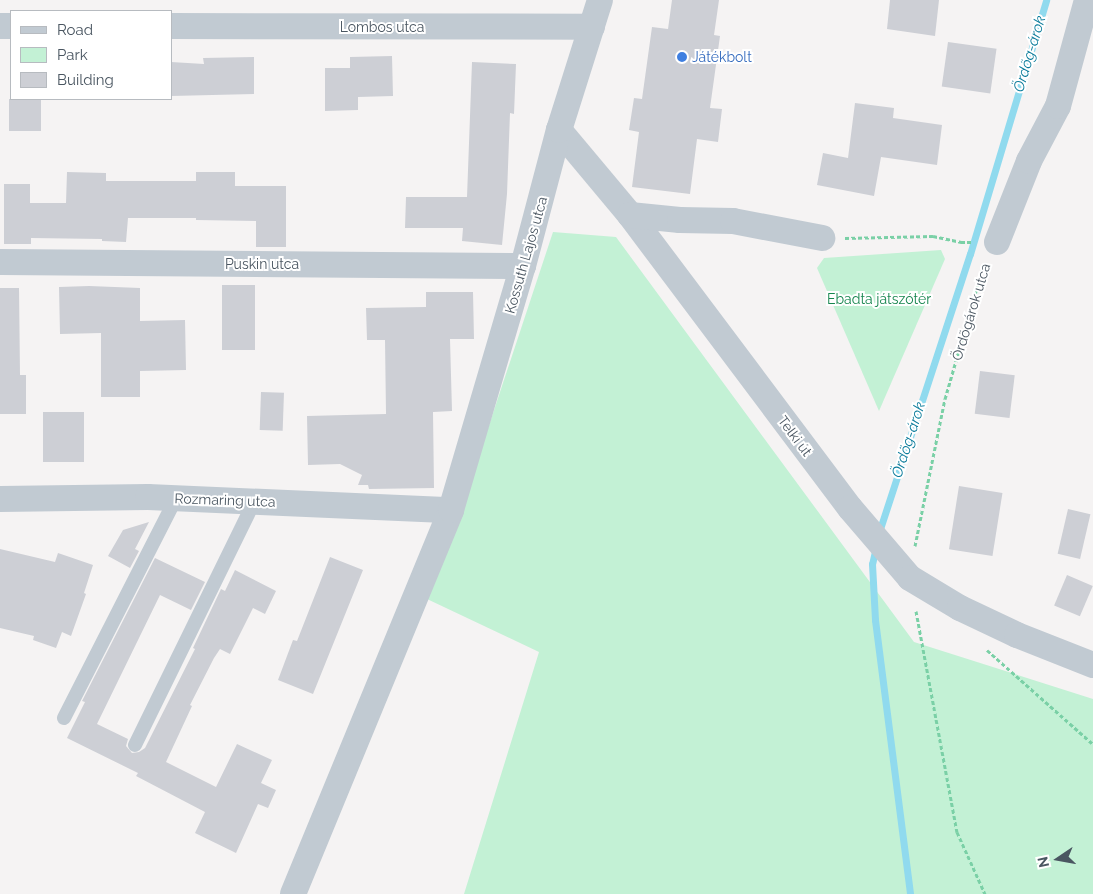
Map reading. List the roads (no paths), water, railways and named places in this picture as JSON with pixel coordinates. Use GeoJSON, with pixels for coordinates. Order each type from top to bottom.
{"type":"FeatureCollection","features":[{"type":"Feature","properties":{"kind":"street","name":"Kossuth Lajos utca"},"geometry":{"type":"LineString","coordinates":[[293,894],[451,510],[524,266],[559,130],[600,0]]}},
{"type":"Feature","properties":{"kind":"street"},"geometry":{"type":"LineString","coordinates":[[997,242],[1029,160],[1058,106],[1087,0]]}},
{"type":"Feature","properties":{"kind":"street","name":"Lombos utca"},"geometry":{"type":"LineString","coordinates":[[172,26],[592,27]]}},
{"type":"Feature","properties":{"kind":"street","name":"Telki út"},"geometry":{"type":"LineString","coordinates":[[559,130],[630,215],[850,508],[890,558],[910,578],[960,608],[1017,636],[1093,665]]}},
{"type":"Feature","properties":{"kind":"street"},"geometry":{"type":"LineString","coordinates":[[630,215],[680,220],[732,221],[822,238]]}},
{"type":"Feature","properties":{"kind":"street","name":"Puskin utca"},"geometry":{"type":"LineString","coordinates":[[0,262],[524,266]]}},
{"type":"Feature","properties":{"kind":"street","name":"Rozmaring utca"},"geometry":{"type":"LineString","coordinates":[[0,499],[176,498],[451,510]]}},
{"type":"Feature","properties":{"kind":"lane"},"geometry":{"type":"LineString","coordinates":[[64,718],[176,498]]}},
{"type":"Feature","properties":{"kind":"lane"},"geometry":{"type":"LineString","coordinates":[[135,745],[254,502]]}},
{"type":"Feature","properties":{"kind":"waterway","name":"Ördög-árok"},"geometry":{"type":"LineString","coordinates":[[879,532],[970,254],[1046,0]]}},
{"type":"Feature","properties":{"kind":"waterway","name":"Ördög-árok"},"geometry":{"type":"LineString","coordinates":[[876,547],[872,564],[875,620],[910,894]]}},
{"type":"Feature","properties":{"kind":"place","name":"Játékbolt"},"geometry":{"type":"Point","coordinates":[682,57]}},
{"type":"Feature","properties":{"kind":"park label","name":"Ebadta játszótér"},"geometry":{"type":"Point","coordinates":[879,299]}}]}
